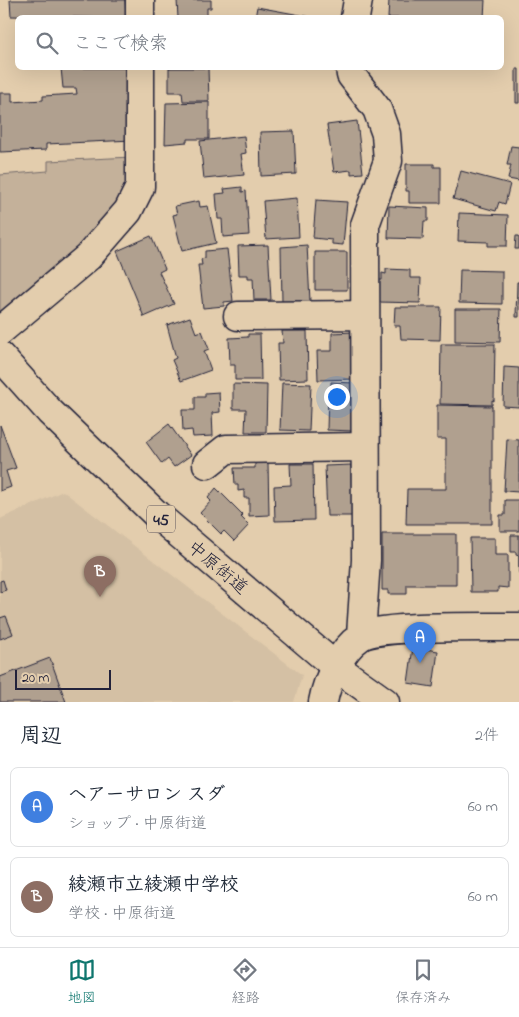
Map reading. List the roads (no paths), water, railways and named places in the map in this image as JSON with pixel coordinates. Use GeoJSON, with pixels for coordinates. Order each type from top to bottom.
{"type":"FeatureCollection","features":[{"type":"Feature","properties":{"kind":"street"},"geometry":{"type":"LineString","coordinates":[[140,0],[140,15]]}},
{"type":"Feature","properties":{"kind":"street"},"geometry":{"type":"LineString","coordinates":[[356,15],[358,0]]}},
{"type":"Feature","properties":{"kind":"street"},"geometry":{"type":"LineString","coordinates":[[0,331],[88,257],[128,211],[140,187],[140,70]]}},
{"type":"Feature","properties":{"kind":"street"},"geometry":{"type":"LineString","coordinates":[[350,70],[351,75],[377,109],[386,134],[388,161],[365,225],[363,315],[366,560],[361,635]]}},
{"type":"Feature","properties":{"kind":"street"},"geometry":{"type":"LineString","coordinates":[[238,316],[363,315]]}},
{"type":"Feature","properties":{"kind":"street","name":"中原街道"},"geometry":{"type":"LineString","coordinates":[[0,356],[50,412],[116,478],[336,667],[385,702]]}},
{"type":"Feature","properties":{"kind":"street"},"geometry":{"type":"LineString","coordinates":[[207,464],[226,449],[365,447]]}},
{"type":"Feature","properties":{"kind":"street"},"geometry":{"type":"LineString","coordinates":[[323,702],[336,667],[348,648],[361,635],[396,630],[519,627]]}},
{"type":"Feature","properties":{"kind":"place","name":"綾瀬市立綾瀬中学校"},"geometry":{"type":"Point","coordinates":[100,597]}},
{"type":"Feature","properties":{"kind":"place","name":"ヘアーサロン スダ"},"geometry":{"type":"Point","coordinates":[420,663]}}]}
